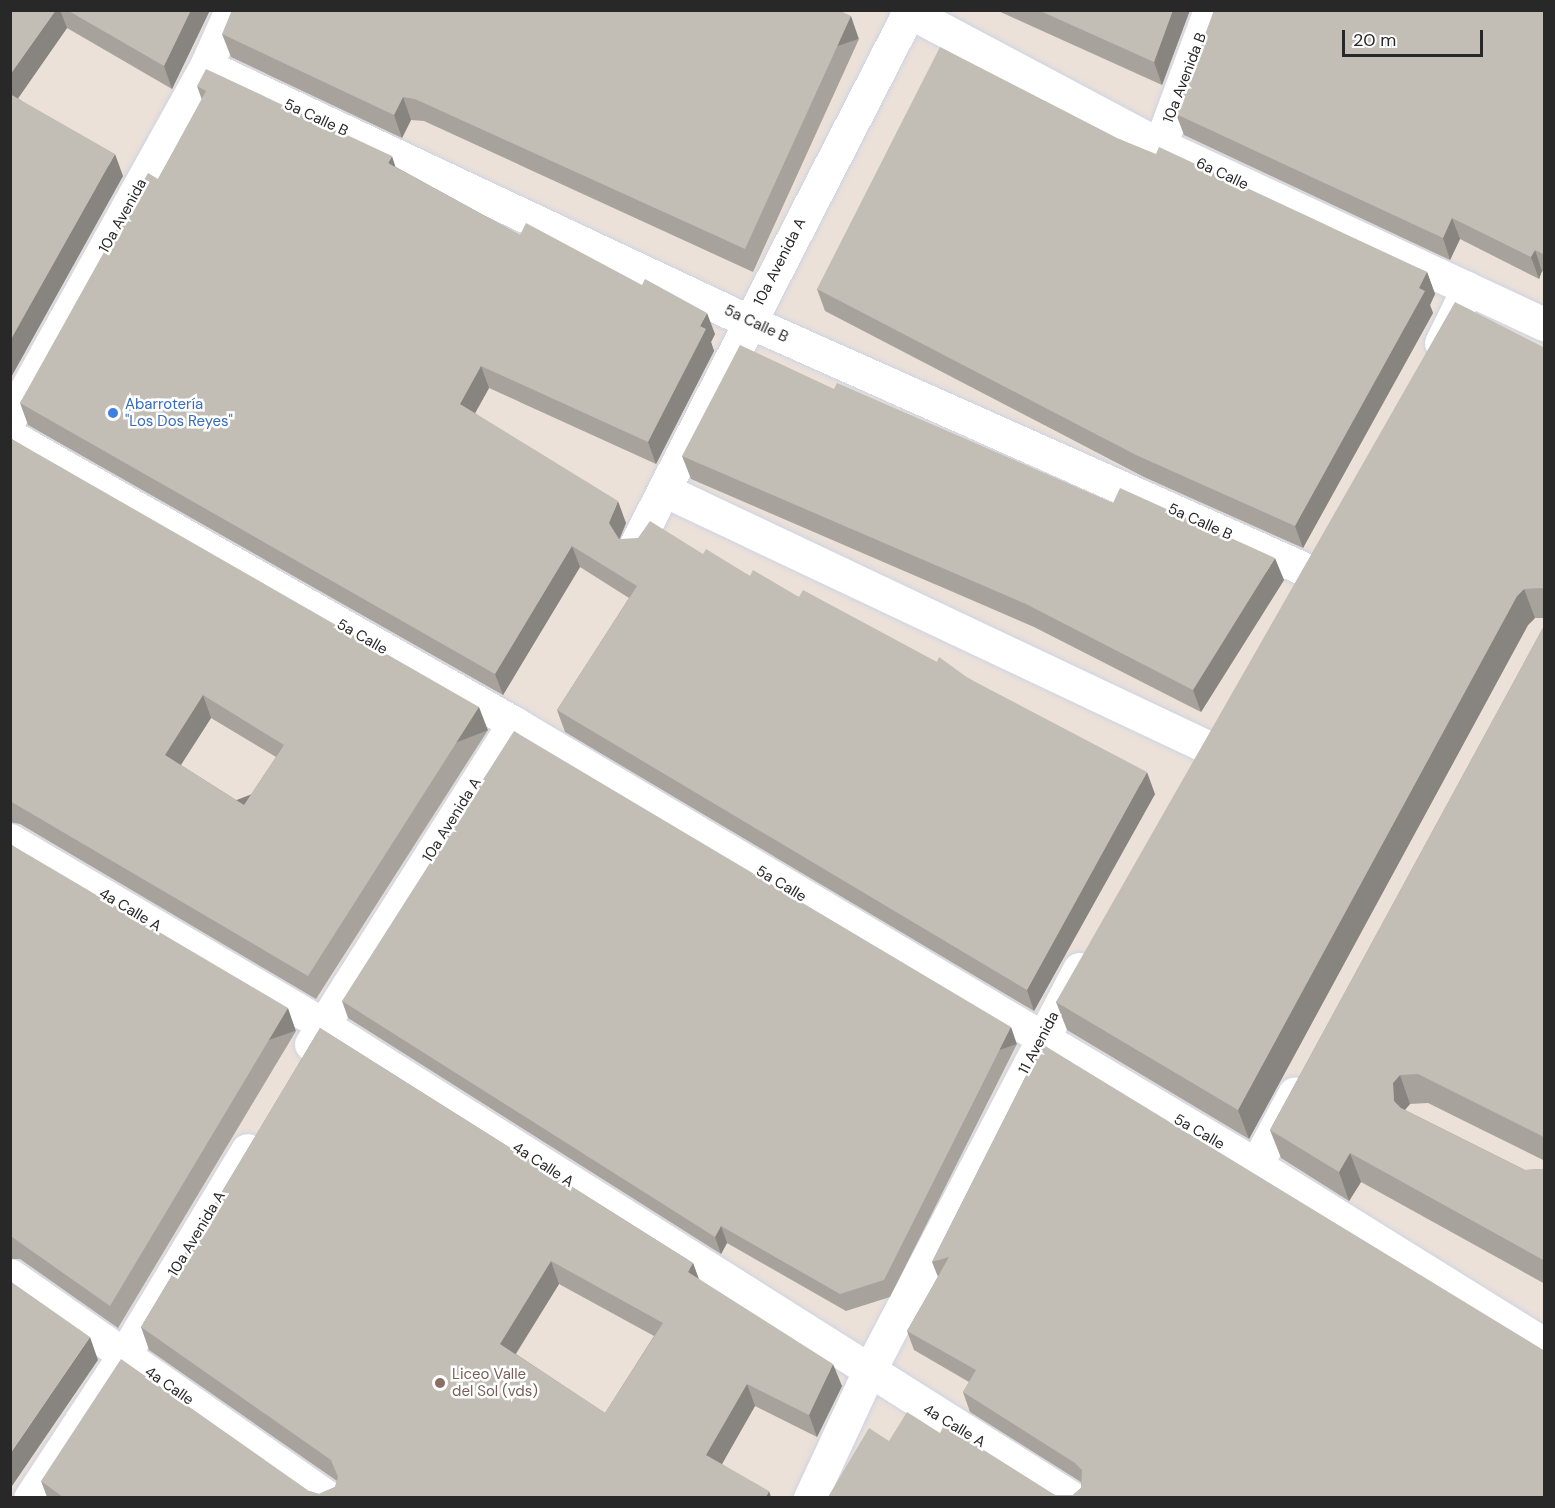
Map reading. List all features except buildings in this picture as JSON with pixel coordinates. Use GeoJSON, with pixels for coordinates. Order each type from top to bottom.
{"type":"FeatureCollection","features":[{"type":"Feature","properties":{"kind":"street","name":"10a Avenida"},"geometry":{"type":"LineString","coordinates":[[10,418],[206,66],[231,10]]}},
{"type":"Feature","properties":{"kind":"street","name":"10a Avenida B"},"geometry":{"type":"LineString","coordinates":[[1160,145],[1210,10]]}},
{"type":"Feature","properties":{"kind":"street","name":"6a Calle"},"geometry":{"type":"LineString","coordinates":[[908,11],[1160,145],[1545,324]]}},
{"type":"Feature","properties":{"kind":"street","name":"10a Avenida A"},"geometry":{"type":"LineString","coordinates":[[636,544],[666,490],[908,11]]}},
{"type":"Feature","properties":{"kind":"street","name":"5a Calle B"},"geometry":{"type":"LineString","coordinates":[[206,66],[750,322],[1311,572]]}},
{"type":"Feature","properties":{"kind":"street"},"geometry":{"type":"LineString","coordinates":[[1425,372],[1468,288]]}},
{"type":"Feature","properties":{"kind":"street","name":"5a Calle"},"geometry":{"type":"LineString","coordinates":[[10,436],[514,723],[1040,1040],[1256,1164],[1545,1344]]}},
{"type":"Feature","properties":{"kind":"street"},"geometry":{"type":"LineString","coordinates":[[666,490],[1203,745]]}},
{"type":"Feature","properties":{"kind":"street"},"geometry":{"type":"LineString","coordinates":[[1293,601],[1328,542]]}},
{"type":"Feature","properties":{"kind":"street"},"geometry":{"type":"LineString","coordinates":[[1186,776],[1221,716]]}},
{"type":"Feature","properties":{"kind":"street","name":"10a Avenida A"},"geometry":{"type":"LineString","coordinates":[[292,1074],[514,723]]}},
{"type":"Feature","properties":{"kind":"street","name":"4a Calle A"},"geometry":{"type":"LineString","coordinates":[[10,840],[322,1024],[868,1373],[1072,1497]]}},
{"type":"Feature","properties":{"kind":"street","name":"11 Avenida"},"geometry":{"type":"LineString","coordinates":[[810,1497],[868,1373],[1040,1040],[1096,939]]}},
{"type":"Feature","properties":{"kind":"street"},"geometry":{"type":"LineString","coordinates":[[1256,1164],[1312,1061]]}},
{"type":"Feature","properties":{"kind":"street","name":"10a Avenida A"},"geometry":{"type":"LineString","coordinates":[[30,1497],[124,1355],[262,1124]]}},
{"type":"Feature","properties":{"kind":"street","name":"4a Calle"},"geometry":{"type":"LineString","coordinates":[[10,1275],[328,1497]]}},
{"type":"Feature","properties":{"kind":"place","name":"Abarrotería \"Los Dos Reyes\""},"geometry":{"type":"Point","coordinates":[113,413]}},
{"type":"Feature","properties":{"kind":"place","name":"Liceo Valle del Sol (vds)"},"geometry":{"type":"Point","coordinates":[440,1383]}}]}
